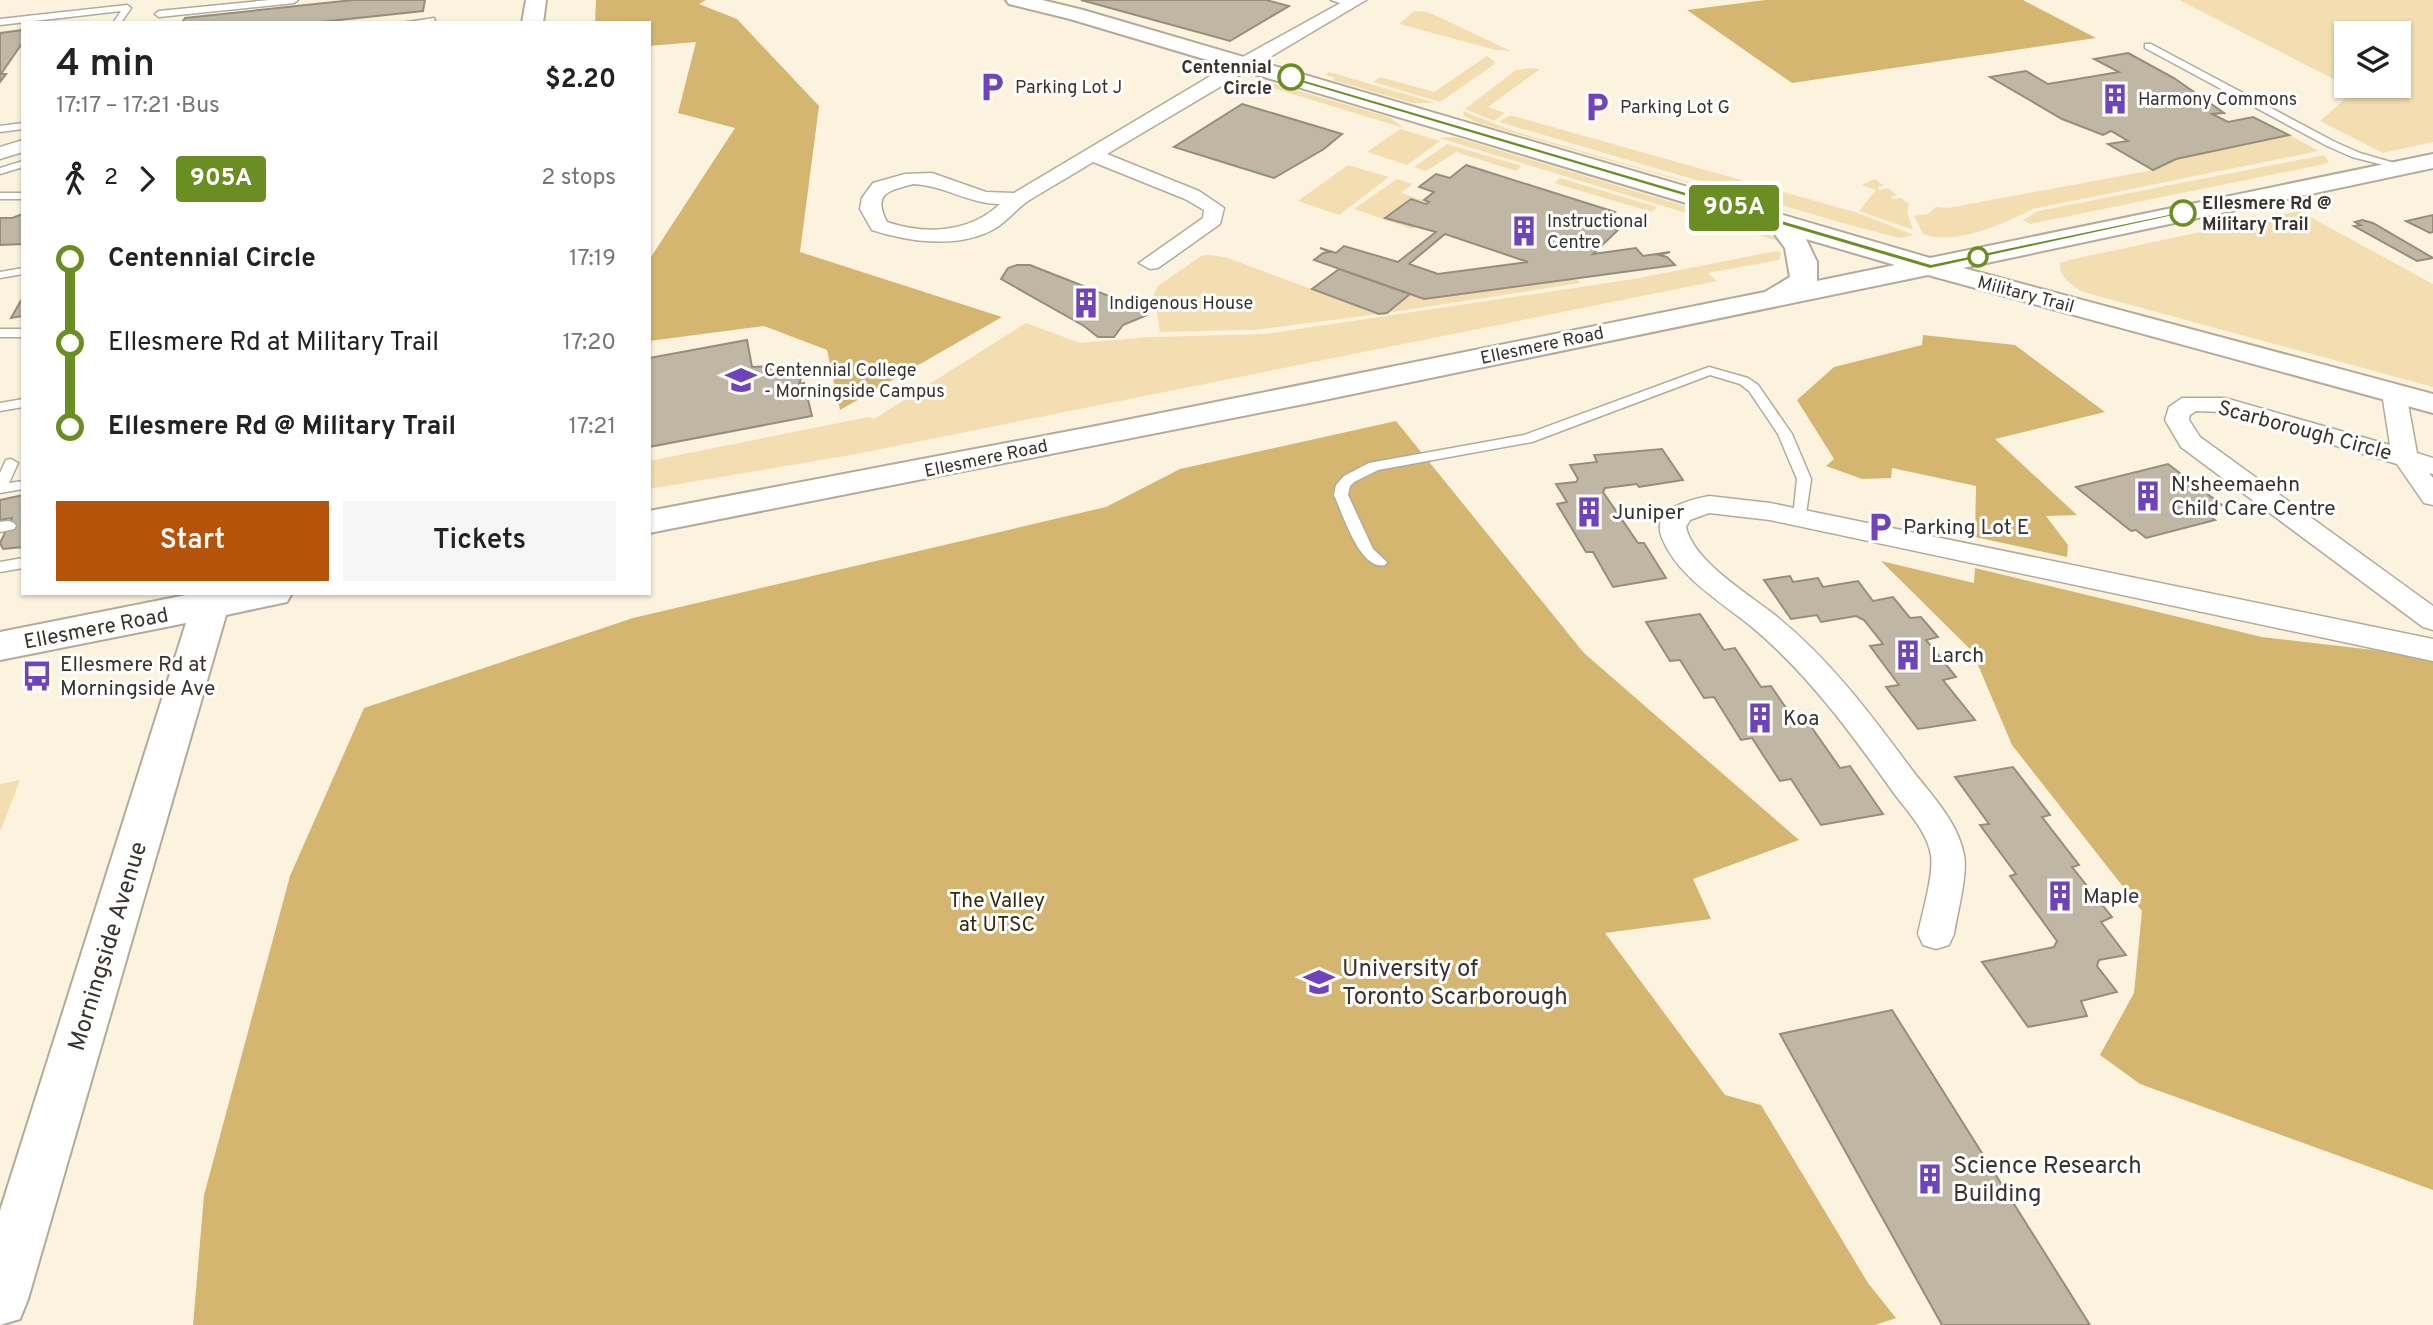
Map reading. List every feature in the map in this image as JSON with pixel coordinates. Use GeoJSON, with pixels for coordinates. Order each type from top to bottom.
{"type":"FeatureCollection","features":[{"type":"Feature","properties":{"kind":"main road"},"geometry":{"type":"LineString","coordinates":[[532,21],[536,0]]}},
{"type":"Feature","properties":{"kind":"main road","name":"Military Trail"},"geometry":{"type":"LineString","coordinates":[[1016,0],[1076,14],[1245,63],[1930,267],[2433,404]]}},
{"type":"Feature","properties":{"kind":"main road","name":"Ellesmere Road"},"geometry":{"type":"LineString","coordinates":[[651,522],[904,475],[1930,267],[2433,160]]}},
{"type":"Feature","properties":{"kind":"main road"},"geometry":{"type":"LineString","coordinates":[[1778,221],[1798,243],[1804,263],[1804,281],[1780,296]]}},
{"type":"Feature","properties":{"kind":"main road"},"geometry":{"type":"LineString","coordinates":[[2056,240],[2037,258],[2036,271],[2045,284],[2081,309]]}},
{"type":"Feature","properties":{"kind":"main road","name":"Ellesmere Road"},"geometry":{"type":"LineString","coordinates":[[0,646],[212,599],[253,595]]}},
{"type":"Feature","properties":{"kind":"main road","name":"Morningside Avenue"},"geometry":{"type":"LineString","coordinates":[[0,1299],[212,599]]}},
{"type":"Feature","properties":{"kind":"street"},"geometry":{"type":"LineString","coordinates":[[1018,198],[984,198],[932,179],[912,178],[880,187],[872,198],[870,209],[879,226],[901,235],[945,234],[984,227],[1018,198],[1348,1]]}},
{"type":"Feature","properties":{"kind":"street"},"geometry":{"type":"LineString","coordinates":[[0,153],[21,147]]}},
{"type":"Feature","properties":{"kind":"street"},"geometry":{"type":"LineString","coordinates":[[1093,155],[1192,195],[1214,208],[1213,220],[1150,263]]}},
{"type":"Feature","properties":{"kind":"street"},"geometry":{"type":"LineString","coordinates":[[2394,393],[2405,457],[2433,497]]}},
{"type":"Feature","properties":{"kind":"street","name":"Scarborough Circle"},"geometry":{"type":"LineString","coordinates":[[2433,466],[2225,405],[2191,404],[2178,412],[2177,420],[2190,442],[2433,620]]}},
{"type":"Feature","properties":{"kind":"street"},"geometry":{"type":"LineString","coordinates":[[1937,933],[1948,857],[1938,828],[1813,667],[1785,639],[1719,586],[1684,552],[1672,532],[1673,524],[1679,516],[1696,506],[1721,504],[1800,518],[2433,650]]}},
{"type":"Feature","properties":{"kind":"lane"},"geometry":{"type":"LineString","coordinates":[[157,18],[294,0]]}},
{"type":"Feature","properties":{"kind":"lane"},"geometry":{"type":"LineString","coordinates":[[157,18],[165,2]]}},
{"type":"Feature","properties":{"kind":"lane"},"geometry":{"type":"LineString","coordinates":[[431,21],[432,6]]}},
{"type":"Feature","properties":{"kind":"lane"},"geometry":{"type":"LineString","coordinates":[[0,22],[127,8],[118,21]]}},
{"type":"Feature","properties":{"kind":"lane"},"geometry":{"type":"LineString","coordinates":[[2148,46],[2331,144],[2356,155],[2403,167]]}},
{"type":"Feature","properties":{"kind":"lane"},"geometry":{"type":"LineString","coordinates":[[0,129],[21,126]]}},
{"type":"Feature","properties":{"kind":"lane"},"geometry":{"type":"LineString","coordinates":[[0,171],[21,165]]}},
{"type":"Feature","properties":{"kind":"lane"},"geometry":{"type":"LineString","coordinates":[[0,181],[21,176]]}},
{"type":"Feature","properties":{"kind":"lane"},"geometry":{"type":"LineString","coordinates":[[0,196],[21,196]]}},
{"type":"Feature","properties":{"kind":"lane"},"geometry":{"type":"LineString","coordinates":[[0,275],[21,271]]}},
{"type":"Feature","properties":{"kind":"lane"},"geometry":{"type":"LineString","coordinates":[[0,333],[21,333]]}},
{"type":"Feature","properties":{"kind":"lane"},"geometry":{"type":"LineString","coordinates":[[1380,562],[1367,552],[1341,495],[1343,485],[1349,479],[1374,466],[1527,439],[1709,371],[1744,381],[1754,387],[1784,434],[1804,479],[1800,518]]}},
{"type":"Feature","properties":{"kind":"lane"},"geometry":{"type":"LineString","coordinates":[[0,407],[21,403]]}},
{"type":"Feature","properties":{"kind":"lane"},"geometry":{"type":"LineString","coordinates":[[11,461],[0,488],[21,485]]}},
{"type":"Feature","properties":{"kind":"lane"},"geometry":{"type":"LineString","coordinates":[[0,567],[21,563]]}},
{"type":"Feature","properties":{"kind":"shaded area"},"geometry":{"type":"Polygon","coordinates":[[[2179,0],[2433,0],[2433,142],[2383,153],[2320,121],[2346,98],[2411,98],[2411,21],[2334,21],[2334,79],[2179,0]]]}},
{"type":"Feature","properties":{"kind":"shaded area"},"geometry":{"type":"Polygon","coordinates":[[[1414,11],[1428,12],[1511,51],[1496,50],[1399,24],[1414,11]]]}},
{"type":"Feature","properties":{"kind":"shaded area"},"geometry":{"type":"Polygon","coordinates":[[[1487,56],[1495,62],[1492,66],[1440,102],[1373,82],[1380,77],[1434,92],[1487,56]]]}},
{"type":"Feature","properties":{"kind":"shaded area"},"geometry":{"type":"Polygon","coordinates":[[[1540,69],[1488,107],[1505,113],[1494,121],[1465,109],[1516,70],[1540,69]]]}},
{"type":"Feature","properties":{"kind":"shaded area"},"geometry":{"type":"Polygon","coordinates":[[[1329,72],[1436,103],[1412,103],[1333,80],[1335,78],[1325,75],[1329,72]]]}},
{"type":"Feature","properties":{"kind":"shaded area"},"geometry":{"type":"Polygon","coordinates":[[[1258,79],[1389,117],[1404,128],[1253,82],[1258,79]]]}},
{"type":"Feature","properties":{"kind":"shaded area"},"geometry":{"type":"Polygon","coordinates":[[[1463,111],[1513,131],[1892,241],[1478,123],[1464,116],[1463,111]]]}},
{"type":"Feature","properties":{"kind":"shaded area"},"geometry":{"type":"Polygon","coordinates":[[[1510,115],[1858,213],[1914,235],[1899,238],[1839,222],[1499,122],[1510,115]]]}},
{"type":"Feature","properties":{"kind":"shaded area"},"geometry":{"type":"Polygon","coordinates":[[[1400,129],[1440,141],[1407,165],[1367,152],[1400,129]]]}},
{"type":"Feature","properties":{"kind":"shaded area"},"geometry":{"type":"Polygon","coordinates":[[[2289,135],[2319,151],[2033,209],[1994,227],[1964,235],[1936,237],[1923,234],[1914,216],[1928,214],[1936,207],[1948,208],[2153,170],[2176,159],[2289,135]]]}},
{"type":"Feature","properties":{"kind":"shaded area"},"geometry":{"type":"Polygon","coordinates":[[[1455,137],[1755,227],[1782,242],[1439,138],[1455,137]]]}},
{"type":"Feature","properties":{"kind":"shaded area"},"geometry":{"type":"Polygon","coordinates":[[[1447,144],[1522,166],[1516,171],[1456,152],[1426,171],[1414,167],[1447,144]]]}},
{"type":"Feature","properties":{"kind":"shaded area"},"geometry":{"type":"Polygon","coordinates":[[[2324,155],[2329,162],[2325,164],[2030,224],[2023,220],[2038,211],[2324,155]]]}},
{"type":"Feature","properties":{"kind":"shaded area"},"geometry":{"type":"Polygon","coordinates":[[[1348,165],[1389,177],[1339,215],[1298,201],[1348,165]]]}},
{"type":"Feature","properties":{"kind":"shaded area"},"geometry":{"type":"Polygon","coordinates":[[[1560,178],[1657,207],[1652,212],[1554,183],[1560,178]]]}},
{"type":"Feature","properties":{"kind":"shaded area"},"geometry":{"type":"Polygon","coordinates":[[[1397,179],[1412,184],[1401,193],[1429,202],[1411,199],[1386,217],[1416,226],[1412,229],[1354,209],[1397,179]]]}},
{"type":"Feature","properties":{"kind":"shaded area"},"geometry":{"type":"Polygon","coordinates":[[[1875,179],[1884,186],[1877,187],[1879,190],[1888,188],[1897,195],[1890,197],[1901,198],[1909,204],[1907,212],[1913,230],[1859,211],[1876,190],[1862,185],[1875,179]]]}},
{"type":"Feature","properties":{"kind":"shaded area"},"geometry":{"type":"Polygon","coordinates":[[[2299,211],[2433,284],[2433,387],[2083,292],[2067,280],[2060,268],[2060,263],[2069,260],[2299,211]]]}},
{"type":"Feature","properties":{"kind":"shaded area"},"geometry":{"type":"Polygon","coordinates":[[[1776,251],[1781,253],[1779,260],[1708,273],[1717,281],[851,455],[651,489],[651,461],[868,417],[874,419],[1026,323],[1080,343],[1150,337],[1265,334],[1634,279],[1776,251]]]}},
{"type":"Feature","properties":{"kind":"shaded area"},"geometry":{"type":"Polygon","coordinates":[[[1201,256],[1225,257],[1379,314],[1254,330],[1160,332],[1154,294],[1158,286],[1201,256]]]}},
{"type":"Feature","properties":{"kind":"shaded area"},"geometry":{"type":"Polygon","coordinates":[[[1576,279],[1580,283],[1387,313],[1410,294],[1424,299],[1576,279]]]}},
{"type":"Feature","properties":{"kind":"shaded area"},"geometry":{"type":"Polygon","coordinates":[[[20,780],[0,832],[0,784],[20,780]]]}},
{"type":"Feature","properties":{"kind":"green space"},"geometry":{"type":"Polygon","coordinates":[[[596,0],[706,0],[699,4],[737,19],[819,106],[800,252],[1002,317],[840,410],[827,350],[764,326],[651,341],[651,257],[735,128],[678,113],[696,42],[651,46],[651,21],[595,21],[596,0]]]}},
{"type":"Feature","properties":{"kind":"green space"},"geometry":{"type":"Polygon","coordinates":[[[1765,0],[2023,0],[2096,38],[1792,83],[1687,10],[1765,0]]]}},
{"type":"Feature","properties":{"kind":"green space"},"geometry":{"type":"Polygon","coordinates":[[[1923,335],[2015,345],[2105,412],[1995,439],[2077,515],[2046,516],[2068,545],[2067,557],[1975,537],[1976,486],[1892,468],[1891,478],[1862,479],[1826,466],[1834,459],[1797,400],[1834,367],[1922,345],[1923,335]]]}},
{"type":"Feature","properties":{"kind":"green space","name":"The Valley at UTSC"},"geometry":{"type":"Polygon","coordinates":[[[1396,421],[1584,653],[1799,840],[1693,879],[1711,919],[1605,933],[1725,1095],[1761,1105],[1868,1283],[1896,1318],[1875,1325],[193,1325],[204,1195],[290,876],[364,708],[633,618],[1106,507],[1180,469],[1396,421]]]}},
{"type":"Feature","properties":{"kind":"green space"},"geometry":{"type":"Polygon","coordinates":[[[1881,561],[1974,583],[1975,568],[2262,637],[2433,657],[2433,1190],[2140,1084],[2100,1055],[2134,993],[2142,911],[2012,745],[1972,651],[1881,561]]]}},
{"type":"Feature","properties":{"kind":"building"},"geometry":{"type":"Polygon","coordinates":[[[353,0],[425,0],[423,11],[330,21],[183,21],[185,18],[353,0]]]}},
{"type":"Feature","properties":{"kind":"building"},"geometry":{"type":"Polygon","coordinates":[[[1081,0],[1266,0],[1289,6],[1230,41],[1081,0]]]}},
{"type":"Feature","properties":{"kind":"building"},"geometry":{"type":"Polygon","coordinates":[[[21,30],[21,45],[1,74],[6,74],[0,82],[0,33],[21,30]]]}},
{"type":"Feature","properties":{"kind":"building","name":"Harmony Commons"},"geometry":{"type":"Polygon","coordinates":[[[2128,53],[2174,78],[2224,113],[2212,114],[2228,122],[2253,117],[2289,135],[2176,159],[2153,170],[2108,144],[2128,141],[2111,131],[2103,135],[2062,119],[1990,77],[2026,71],[2048,84],[2119,72],[2094,59],[2128,53]]]}},
{"type":"Feature","properties":{"kind":"building"},"geometry":{"type":"Polygon","coordinates":[[[1242,104],[1342,134],[1324,149],[1274,178],[1174,147],[1242,104]]]}},
{"type":"Feature","properties":{"kind":"building","name":"Instructional Centre"},"geometry":{"type":"Polygon","coordinates":[[[1466,165],[1615,212],[1602,224],[1618,230],[1593,254],[1636,248],[1643,256],[1670,252],[1659,255],[1667,257],[1675,265],[1424,299],[1314,260],[1323,253],[1330,252],[1320,248],[1336,253],[1344,246],[1398,262],[1436,232],[1385,218],[1411,199],[1426,204],[1429,202],[1424,200],[1434,192],[1419,187],[1436,174],[1450,178],[1466,165]],[[1445,234],[1409,264],[1438,274],[1528,262],[1445,234]]]}},
{"type":"Feature","properties":{"kind":"building"},"geometry":{"type":"Polygon","coordinates":[[[21,215],[21,244],[0,245],[0,218],[21,215]]]}},
{"type":"Feature","properties":{"kind":"building"},"geometry":{"type":"Polygon","coordinates":[[[2433,215],[2433,232],[2430,233],[2406,221],[2433,215]]]}},
{"type":"Feature","properties":{"kind":"building"},"geometry":{"type":"Polygon","coordinates":[[[2362,220],[2373,223],[2433,258],[2417,261],[2354,226],[2361,225],[2355,222],[2362,220]]]}},
{"type":"Feature","properties":{"kind":"building","name":"Indigenous House"},"geometry":{"type":"Polygon","coordinates":[[[1030,265],[1119,300],[1149,308],[1147,315],[1123,325],[1114,337],[1098,337],[1084,326],[1001,279],[1008,268],[1030,265]]]}},
{"type":"Feature","properties":{"kind":"building"},"geometry":{"type":"Polygon","coordinates":[[[1339,269],[1410,294],[1387,313],[1379,314],[1312,289],[1339,269]]]}},
{"type":"Feature","properties":{"kind":"building"},"geometry":{"type":"Polygon","coordinates":[[[21,300],[21,316],[11,318],[21,300]]]}},
{"type":"Feature","properties":{"kind":"building"},"geometry":{"type":"Polygon","coordinates":[[[747,340],[752,367],[806,365],[799,384],[804,383],[812,416],[651,447],[651,358],[747,340]]]}},
{"type":"Feature","properties":{"kind":"building","name":"Juniper"},"geometry":{"type":"Polygon","coordinates":[[[1662,449],[1683,480],[1639,487],[1637,484],[1605,488],[1603,492],[1638,543],[1644,543],[1666,578],[1613,587],[1593,552],[1586,552],[1557,504],[1567,502],[1556,484],[1576,482],[1578,479],[1570,465],[1597,462],[1594,455],[1662,449]]]}},
{"type":"Feature","properties":{"kind":"building","name":"N'sheemaehn Child Care Centre"},"geometry":{"type":"Polygon","coordinates":[[[2168,464],[2222,505],[2202,510],[2215,520],[2146,538],[2136,530],[2131,531],[2076,487],[2168,464]]]}},
{"type":"Feature","properties":{"kind":"building"},"geometry":{"type":"Polygon","coordinates":[[[21,495],[21,547],[3,549],[0,543],[12,518],[0,520],[0,500],[21,495]]]}},
{"type":"Feature","properties":{"kind":"building","name":"Larch"},"geometry":{"type":"Polygon","coordinates":[[[1790,576],[1793,582],[1818,578],[1823,587],[1858,581],[1873,601],[1893,597],[1910,618],[1921,617],[1938,637],[1926,640],[1956,677],[1943,680],[1975,720],[1918,729],[1886,687],[1899,685],[1870,646],[1883,644],[1864,620],[1856,616],[1821,622],[1817,615],[1791,619],[1764,580],[1790,576]]]}},
{"type":"Feature","properties":{"kind":"building","name":"Koa"},"geometry":{"type":"Polygon","coordinates":[[[1700,614],[1724,650],[1735,648],[1761,687],[1771,686],[1799,727],[1810,725],[1840,768],[1850,766],[1883,814],[1821,825],[1791,779],[1780,781],[1752,738],[1741,740],[1714,697],[1704,698],[1680,660],[1670,661],[1646,622],[1700,614]]]}},
{"type":"Feature","properties":{"kind":"building","name":"Maple"},"geometry":{"type":"Polygon","coordinates":[[[2013,767],[2050,815],[2042,817],[2079,865],[2072,867],[2112,917],[2101,922],[2126,955],[2099,960],[2097,966],[2117,992],[2081,1001],[2087,1016],[2028,1027],[1982,962],[2054,947],[2057,941],[2010,876],[2016,874],[1980,825],[1989,824],[1955,777],[2013,767]]]}},
{"type":"Feature","properties":{"kind":"building","name":"Science Research Building"},"geometry":{"type":"Polygon","coordinates":[[[1892,1010],[2090,1325],[1942,1325],[1780,1034],[1892,1010]]]}},
{"type":"Feature","properties":{"kind":"bus line","name":"905A"},"geometry":{"type":"LineString","coordinates":[[1291,77],[1930,267],[2183,213]]}},
{"type":"Feature","properties":{"kind":"place","name":"Centennial Circle"},"geometry":{"type":"Point","coordinates":[1291,77]}},
{"type":"Feature","properties":{"kind":"place","name":"Parking Lot J"},"geometry":{"type":"Point","coordinates":[992,87]}},
{"type":"Feature","properties":{"kind":"place","name":"Harmony Commons"},"geometry":{"type":"Point","coordinates":[2115,99]}},
{"type":"Feature","properties":{"kind":"place","name":"Parking Lot G"},"geometry":{"type":"Point","coordinates":[1597,107]}},
{"type":"Feature","properties":{"kind":"place","name":"Ellesmere Rd @ Military Trail"},"geometry":{"type":"Point","coordinates":[2183,213]}},
{"type":"Feature","properties":{"kind":"place","name":"Instructional Centre"},"geometry":{"type":"Point","coordinates":[1524,231]}},
{"type":"Feature","properties":{"kind":"place","name":"Indigenous House"},"geometry":{"type":"Point","coordinates":[1086,303]}},
{"type":"Feature","properties":{"kind":"place","name":"Centennial College - Morningside Campus"},"geometry":{"type":"Point","coordinates":[741,380]}},
{"type":"Feature","properties":{"kind":"place","name":"N'sheemaehn Child Care Centre"},"geometry":{"type":"Point","coordinates":[2148,496]}},
{"type":"Feature","properties":{"kind":"place","name":"Juniper"},"geometry":{"type":"Point","coordinates":[1589,512]}},
{"type":"Feature","properties":{"kind":"place","name":"Parking Lot E"},"geometry":{"type":"Point","coordinates":[1880,527]}},
{"type":"Feature","properties":{"kind":"place","name":"Larch"},"geometry":{"type":"Point","coordinates":[1908,655]}},
{"type":"Feature","properties":{"kind":"place","name":"Ellesmere Rd at Morningside Ave"},"geometry":{"type":"Point","coordinates":[37,676]}},
{"type":"Feature","properties":{"kind":"place","name":"Koa"},"geometry":{"type":"Point","coordinates":[1760,718]}},
{"type":"Feature","properties":{"kind":"place","name":"Maple"},"geometry":{"type":"Point","coordinates":[2060,896]}},
{"type":"Feature","properties":{"kind":"place","name":"University of Toronto Scarborough"},"geometry":{"type":"Point","coordinates":[1319,982]}},
{"type":"Feature","properties":{"kind":"place","name":"Science Research Building"},"geometry":{"type":"Point","coordinates":[1930,1179]}}]}
